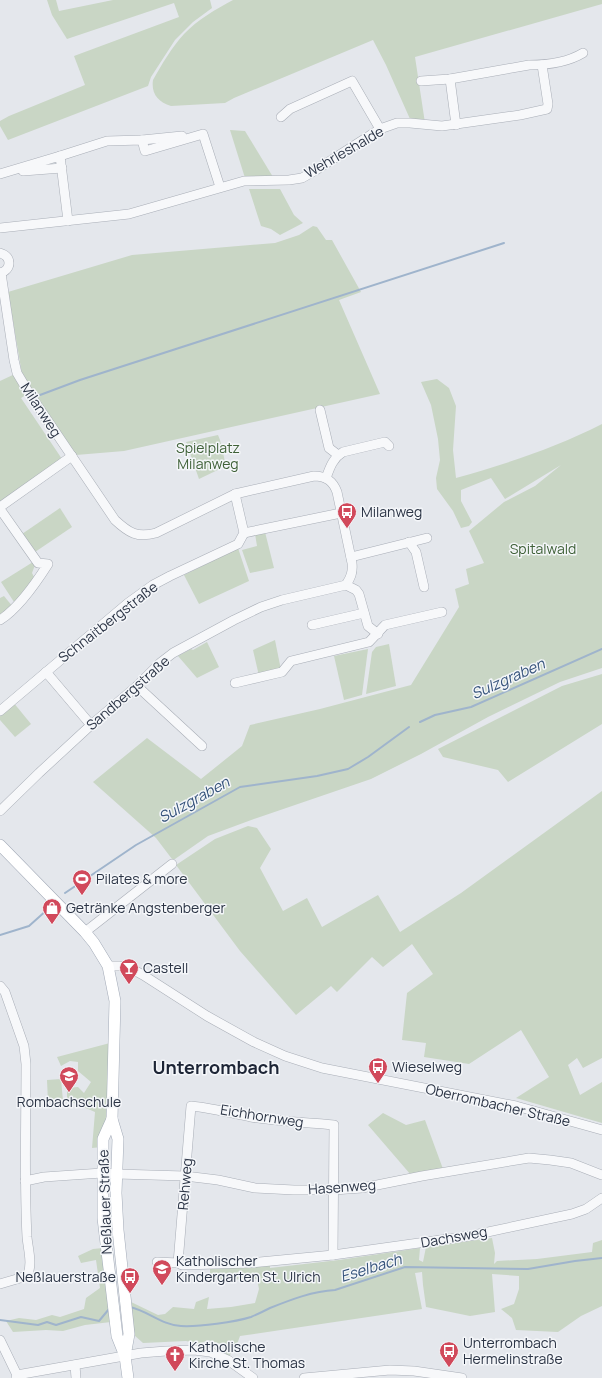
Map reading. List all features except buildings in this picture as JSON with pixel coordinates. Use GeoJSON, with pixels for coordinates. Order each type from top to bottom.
{"type":"FeatureCollection","features":[{"type":"Feature","properties":{"kind":"main road"},"geometry":{"type":"LineString","coordinates":[[0,845],[85,932],[94,943],[108,966]]}},
{"type":"Feature","properties":{"kind":"main road","name":"Neßlauer Straße"},"geometry":{"type":"LineString","coordinates":[[108,966],[115,1002],[112,1119],[118,1139],[116,1193],[118,1230],[129,1334],[125,1356]]}},
{"type":"Feature","properties":{"kind":"main road","name":"Neßlauer Straße"},"geometry":{"type":"LineString","coordinates":[[112,1119],[103,1139],[103,1218],[117,1336],[125,1356],[128,1378]]}},
{"type":"Feature","properties":{"kind":"street"},"geometry":{"type":"LineString","coordinates":[[421,81],[450,79],[529,65],[542,65],[576,57],[583,53]]}},
{"type":"Feature","properties":{"kind":"street","name":"Wehrleshalde"},"geometry":{"type":"LineString","coordinates":[[0,228],[129,214],[244,181],[289,180],[302,178],[380,129],[397,123],[442,126],[520,115],[547,109],[548,104],[542,65]]}},
{"type":"Feature","properties":{"kind":"street"},"geometry":{"type":"LineString","coordinates":[[450,79],[456,124]]}},
{"type":"Feature","properties":{"kind":"street"},"geometry":{"type":"LineString","coordinates":[[281,117],[290,109],[352,81],[380,129]]}},
{"type":"Feature","properties":{"kind":"street"},"geometry":{"type":"LineString","coordinates":[[1,174],[107,141],[142,140],[145,151],[203,134],[220,187]]}},
{"type":"Feature","properties":{"kind":"street"},"geometry":{"type":"LineString","coordinates":[[60,156],[68,221]]}},
{"type":"Feature","properties":{"kind":"street"},"geometry":{"type":"LineString","coordinates":[[1,174],[62,168]]}},
{"type":"Feature","properties":{"kind":"street"},"geometry":{"type":"LineString","coordinates":[[0,253],[6,256],[9,261],[9,268],[1,274]]}},
{"type":"Feature","properties":{"kind":"street","name":"Milanweg"},"geometry":{"type":"LineString","coordinates":[[1,274],[17,373],[115,520],[125,529],[134,534],[147,536],[235,494],[314,476],[326,478]]}},
{"type":"Feature","properties":{"kind":"street"},"geometry":{"type":"LineString","coordinates":[[320,410],[330,448],[338,455]]}},
{"type":"Feature","properties":{"kind":"street"},"geometry":{"type":"LineString","coordinates":[[378,634],[368,626],[359,594],[356,590],[346,585],[353,570],[351,557],[335,486],[326,478],[332,461],[343,452],[385,442],[389,446]]}},
{"type":"Feature","properties":{"kind":"street"},"geometry":{"type":"LineString","coordinates":[[0,620],[16,608],[48,564],[38,562],[0,508],[72,456]]}},
{"type":"Feature","properties":{"kind":"street"},"geometry":{"type":"LineString","coordinates":[[235,494],[244,533],[341,513]]}},
{"type":"Feature","properties":{"kind":"street","name":"Schnaitbergstraße"},"geometry":{"type":"LineString","coordinates":[[0,711],[110,617],[153,585],[238,544],[244,533]]}},
{"type":"Feature","properties":{"kind":"street"},"geometry":{"type":"LineString","coordinates":[[351,557],[427,538]]}},
{"type":"Feature","properties":{"kind":"street"},"geometry":{"type":"LineString","coordinates":[[409,542],[416,552],[424,587]]}},
{"type":"Feature","properties":{"kind":"street","name":"Sandbergstraße"},"geometry":{"type":"LineString","coordinates":[[0,811],[91,725],[137,686],[166,658],[234,620],[261,607],[282,600],[346,585]]}},
{"type":"Feature","properties":{"kind":"street"},"geometry":{"type":"LineString","coordinates":[[235,683],[282,672],[291,662],[369,642],[385,625],[442,612]]}},
{"type":"Feature","properties":{"kind":"street"},"geometry":{"type":"LineString","coordinates":[[312,625],[364,613]]}},
{"type":"Feature","properties":{"kind":"street"},"geometry":{"type":"LineString","coordinates":[[46,672],[91,725]]}},
{"type":"Feature","properties":{"kind":"street"},"geometry":{"type":"LineString","coordinates":[[137,686],[202,746]]}},
{"type":"Feature","properties":{"kind":"street"},"geometry":{"type":"LineString","coordinates":[[85,932],[172,864]]}},
{"type":"Feature","properties":{"kind":"street","name":"Oberrombacher Straße"},"geometry":{"type":"LineString","coordinates":[[108,966],[120,966],[143,974],[207,1016],[254,1042],[285,1056],[306,1063],[322,1068],[516,1106],[602,1130]]}},
{"type":"Feature","properties":{"kind":"street"},"geometry":{"type":"LineString","coordinates":[[0,986],[5,992],[24,1046],[25,1181],[27,1238],[30,1270],[27,1276],[0,1284]]}},
{"type":"Feature","properties":{"kind":"street","name":"Eichhornweg"},"geometry":{"type":"LineString","coordinates":[[191,1106],[216,1109],[252,1117],[298,1123],[334,1125],[333,1190]]}},
{"type":"Feature","properties":{"kind":"street","name":"Rehweg"},"geometry":{"type":"LineString","coordinates":[[178,1263],[191,1106]]}},
{"type":"Feature","properties":{"kind":"street","name":"Hasenweg"},"geometry":{"type":"LineString","coordinates":[[25,1181],[44,1177],[102,1173],[185,1176],[218,1180],[255,1188],[333,1190],[362,1188],[422,1176],[529,1158],[571,1163],[602,1175]]}},
{"type":"Feature","properties":{"kind":"street"},"geometry":{"type":"LineString","coordinates":[[333,1190],[333,1255]]}},
{"type":"Feature","properties":{"kind":"street","name":"Dachsweg"},"geometry":{"type":"LineString","coordinates":[[157,1262],[178,1263],[182,1265],[250,1263],[333,1255],[469,1236],[572,1214],[586,1209],[602,1198]]}},
{"type":"Feature","properties":{"kind":"street"},"geometry":{"type":"LineString","coordinates":[[0,1340],[16,1376],[125,1356],[166,1351],[194,1350],[210,1352],[228,1360],[252,1378]]}},
{"type":"Feature","properties":{"kind":"street"},"geometry":{"type":"LineString","coordinates":[[75,1365],[76,1378]]}},
{"type":"Feature","properties":{"kind":"street"},"geometry":{"type":"LineString","coordinates":[[304,1378],[390,1370],[414,1371],[462,1378]]}},
{"type":"Feature","properties":{"kind":"green space"},"geometry":{"type":"Polygon","coordinates":[[[47,0],[56,0],[59,11],[113,0],[210,0],[212,8],[193,22],[175,40],[151,77],[148,86],[8,140],[0,126],[0,121],[85,85],[74,56],[179,17],[174,3],[67,39],[52,15],[47,0]]]}},
{"type":"Feature","properties":{"kind":"green space"},"geometry":{"type":"Polygon","coordinates":[[[233,0],[602,0],[602,4],[415,57],[425,123],[410,119],[373,40],[225,103],[171,106],[159,100],[154,93],[153,80],[171,50],[184,34],[201,19],[233,0]]]}},
{"type":"Feature","properties":{"kind":"green space"},"geometry":{"type":"Polygon","coordinates":[[[230,130],[245,131],[273,177],[245,178],[230,130]]]}},
{"type":"Feature","properties":{"kind":"green space"},"geometry":{"type":"Polygon","coordinates":[[[249,189],[280,189],[294,215],[303,223],[280,235],[271,229],[261,226],[249,189]]]}},
{"type":"Feature","properties":{"kind":"green space"},"geometry":{"type":"Polygon","coordinates":[[[313,226],[317,227],[326,240],[332,240],[361,292],[339,300],[380,394],[124,451],[76,455],[45,413],[22,374],[8,292],[132,255],[275,243],[299,235],[313,226]]]}},
{"type":"Feature","properties":{"kind":"green space"},"geometry":{"type":"Polygon","coordinates":[[[17,373],[29,393],[21,398],[64,462],[0,507],[0,381],[17,373]]]}},
{"type":"Feature","properties":{"kind":"green space","name":"Spitalwald"},"geometry":{"type":"Polygon","coordinates":[[[437,379],[449,388],[456,406],[453,450],[456,478],[530,455],[566,441],[602,424],[602,668],[560,682],[488,717],[421,754],[371,779],[208,836],[175,859],[172,859],[156,838],[93,782],[147,738],[201,779],[242,746],[250,725],[320,709],[411,685],[459,607],[455,589],[469,584],[466,569],[484,563],[469,531],[504,502],[535,486],[561,465],[505,499],[491,478],[461,490],[461,501],[472,522],[469,526],[461,528],[453,511],[437,489],[436,478],[440,460],[438,439],[431,405],[421,382],[437,379]]]}},
{"type":"Feature","properties":{"kind":"green space","name":"Spielplatz Milanweg"},"geometry":{"type":"Polygon","coordinates":[[[218,435],[226,466],[199,479],[186,442],[218,435]]]}},
{"type":"Feature","properties":{"kind":"green space"},"geometry":{"type":"Polygon","coordinates":[[[60,508],[72,527],[35,552],[22,534],[60,508]]]}},
{"type":"Feature","properties":{"kind":"green space"},"geometry":{"type":"Polygon","coordinates":[[[265,532],[274,568],[250,573],[242,550],[257,546],[255,534],[265,532]]]}},
{"type":"Feature","properties":{"kind":"green space"},"geometry":{"type":"Polygon","coordinates":[[[238,548],[249,581],[199,604],[184,575],[238,548]]]}},
{"type":"Feature","properties":{"kind":"green space"},"geometry":{"type":"Polygon","coordinates":[[[33,562],[35,565],[32,573],[35,579],[16,605],[1,582],[33,562]]]}},
{"type":"Feature","properties":{"kind":"green space"},"geometry":{"type":"Polygon","coordinates":[[[4,596],[13,607],[0,617],[0,598],[4,596]]]}},
{"type":"Feature","properties":{"kind":"green space"},"geometry":{"type":"Polygon","coordinates":[[[275,640],[281,670],[259,676],[253,650],[275,640]]]}},
{"type":"Feature","properties":{"kind":"green space"},"geometry":{"type":"Polygon","coordinates":[[[207,642],[219,667],[197,678],[178,656],[207,642]]]}},
{"type":"Feature","properties":{"kind":"green space"},"geometry":{"type":"Polygon","coordinates":[[[389,644],[396,686],[366,694],[372,652],[376,647],[389,644]]]}},
{"type":"Feature","properties":{"kind":"green space"},"geometry":{"type":"Polygon","coordinates":[[[368,649],[362,695],[344,700],[334,656],[368,649]]]}},
{"type":"Feature","properties":{"kind":"green space"},"geometry":{"type":"Polygon","coordinates":[[[602,674],[602,724],[508,782],[498,770],[443,757],[438,749],[562,686],[602,674]]]}},
{"type":"Feature","properties":{"kind":"green space"},"geometry":{"type":"Polygon","coordinates":[[[13,702],[31,724],[15,737],[0,720],[0,712],[13,702]]]}},
{"type":"Feature","properties":{"kind":"green space"},"geometry":{"type":"Polygon","coordinates":[[[602,791],[602,1058],[583,1068],[577,1058],[568,1065],[580,1095],[602,1082],[602,1123],[516,1098],[549,1077],[521,1030],[469,1064],[424,1057],[426,1043],[402,1040],[407,993],[433,974],[412,944],[383,967],[372,957],[337,992],[331,986],[296,1015],[240,951],[176,865],[215,839],[248,826],[257,828],[271,849],[260,868],[283,911],[307,898],[322,927],[378,895],[400,932],[461,893],[602,791]]]}},
{"type":"Feature","properties":{"kind":"green space"},"geometry":{"type":"Polygon","coordinates":[[[110,1043],[109,1121],[102,1147],[92,1148],[95,1112],[67,1100],[67,1088],[78,1087],[84,1093],[91,1082],[78,1071],[78,1062],[70,1061],[61,1066],[57,1057],[110,1043]]]}},
{"type":"Feature","properties":{"kind":"green space"},"geometry":{"type":"Polygon","coordinates":[[[61,1079],[63,1101],[48,1102],[47,1080],[61,1079]]]}},
{"type":"Feature","properties":{"kind":"green space"},"geometry":{"type":"Polygon","coordinates":[[[383,1113],[406,1125],[425,1120],[443,1169],[411,1175],[368,1125],[383,1113]]]}},
{"type":"Feature","properties":{"kind":"green space"},"geometry":{"type":"Polygon","coordinates":[[[492,1238],[495,1253],[494,1264],[497,1261],[537,1259],[592,1252],[593,1243],[602,1240],[602,1306],[581,1316],[558,1332],[516,1330],[512,1318],[501,1309],[514,1304],[519,1289],[519,1276],[492,1274],[495,1312],[470,1316],[426,1307],[422,1272],[415,1273],[422,1309],[240,1336],[236,1347],[229,1356],[226,1355],[224,1345],[208,1340],[199,1344],[186,1341],[143,1343],[134,1335],[131,1302],[158,1315],[165,1314],[173,1307],[194,1309],[196,1302],[209,1297],[207,1309],[255,1303],[259,1289],[257,1279],[210,1280],[210,1267],[270,1265],[270,1268],[420,1248],[419,1260],[423,1262],[426,1247],[492,1238]]]}},
{"type":"Feature","properties":{"kind":"green space"},"geometry":{"type":"Polygon","coordinates":[[[103,1248],[111,1322],[85,1325],[63,1331],[46,1330],[13,1332],[6,1321],[19,1318],[36,1320],[52,1315],[60,1317],[84,1309],[86,1298],[100,1288],[96,1260],[81,1263],[78,1256],[93,1249],[103,1248]]]}},
{"type":"Feature","properties":{"kind":"waterway"},"geometry":{"type":"LineString","coordinates":[[40,395],[80,380],[504,243]]}},
{"type":"Feature","properties":{"kind":"waterway","name":"Sulzgraben"},"geometry":{"type":"LineString","coordinates":[[420,722],[435,715],[471,707],[602,649]]}},
{"type":"Feature","properties":{"kind":"waterway","name":"Sulzgraben"},"geometry":{"type":"LineString","coordinates":[[65,893],[136,845],[240,787],[317,776],[348,769],[368,757],[409,727]]}},
{"type":"Feature","properties":{"kind":"waterway","name":"Sulzgraben"},"geometry":{"type":"LineString","coordinates":[[0,935],[29,926],[48,909]]}},
{"type":"Feature","properties":{"kind":"waterway","name":"Eselbach"},"geometry":{"type":"LineString","coordinates":[[130,1307],[161,1321],[174,1325],[207,1325],[236,1321],[251,1317],[302,1296],[335,1290],[405,1267],[528,1269],[602,1258]]}},
{"type":"Feature","properties":{"kind":"waterway","name":"Eselbach"},"geometry":{"type":"LineString","coordinates":[[0,1320],[38,1325],[47,1322],[56,1325],[81,1317],[99,1321],[109,1309]]}},
{"type":"Feature","properties":{"kind":"place","name":"Milanweg"},"geometry":{"type":"Point","coordinates":[347,529]}},
{"type":"Feature","properties":{"kind":"place","name":"Pilates & more"},"geometry":{"type":"Point","coordinates":[82,896]}},
{"type":"Feature","properties":{"kind":"place","name":"Getränke Angstenberger"},"geometry":{"type":"Point","coordinates":[52,925]}},
{"type":"Feature","properties":{"kind":"place","name":"Castell"},"geometry":{"type":"Point","coordinates":[129,985]}},
{"type":"Feature","properties":{"kind":"place","name":"Wieselweg"},"geometry":{"type":"Point","coordinates":[378,1084]}},
{"type":"Feature","properties":{"kind":"place","name":"Rombachschule"},"geometry":{"type":"Point","coordinates":[69,1093]}},
{"type":"Feature","properties":{"kind":"place","name":"Katholischer Kindergarten St. Ulrich"},"geometry":{"type":"Point","coordinates":[162,1286]}},
{"type":"Feature","properties":{"kind":"place","name":"Neßlauerstraße"},"geometry":{"type":"Point","coordinates":[130,1294]}},
{"type":"Feature","properties":{"kind":"place","name":"Unterrombach Hermelinstraße"},"geometry":{"type":"Point","coordinates":[449,1368]}},
{"type":"Feature","properties":{"kind":"place","name":"Katholische Kirche St. Thomas"},"geometry":{"type":"Point","coordinates":[175,1372]}},
{"type":"Feature","properties":{"kind":"district","name":"Unterrombach"},"geometry":{"type":"Point","coordinates":[216,1068]}}]}
